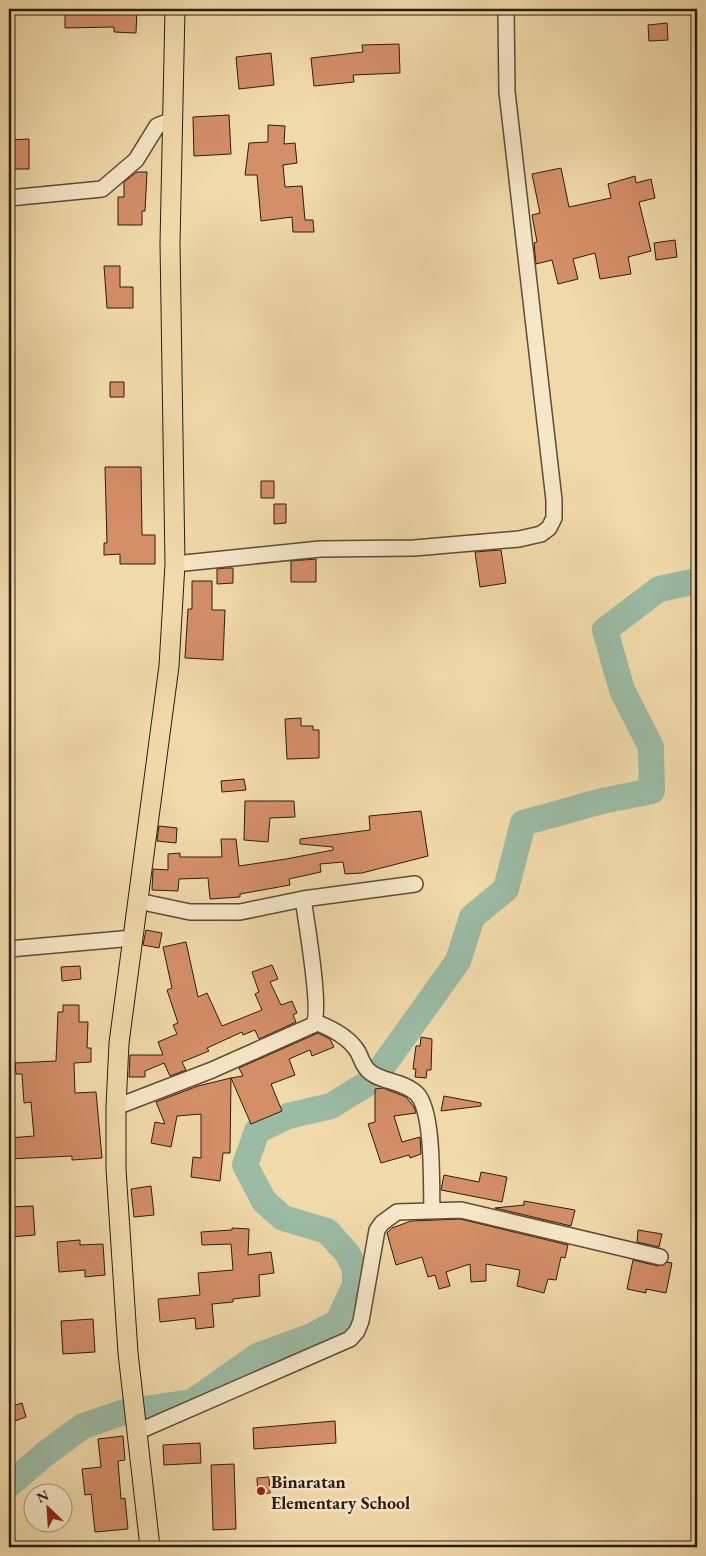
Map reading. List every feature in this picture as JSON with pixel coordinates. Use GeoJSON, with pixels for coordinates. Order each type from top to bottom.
{"type":"FeatureCollection","features":[{"type":"Feature","properties":{"kind":"main road"},"geometry":{"type":"LineString","coordinates":[[150,1547],[135,1416],[116,1169],[116,1107],[119,1043],[169,666],[175,564],[170,244],[175,9]]}},
{"type":"Feature","properties":{"kind":"street"},"geometry":{"type":"LineString","coordinates":[[175,564],[320,549],[414,548],[519,539],[541,534],[549,528],[554,518],[554,500],[507,92],[506,9]]}},
{"type":"Feature","properties":{"kind":"street"},"geometry":{"type":"LineString","coordinates":[[9,198],[102,189],[136,160],[157,126],[172,120]]}},
{"type":"Feature","properties":{"kind":"street"},"geometry":{"type":"LineString","coordinates":[[138,902],[190,912],[240,912],[304,899],[415,884]]}},
{"type":"Feature","properties":{"kind":"street"},"geometry":{"type":"LineString","coordinates":[[116,1107],[221,1066],[310,1028],[315,1022],[316,999],[304,899]]}},
{"type":"Feature","properties":{"kind":"street"},"geometry":{"type":"LineString","coordinates":[[9,949],[132,938]]}},
{"type":"Feature","properties":{"kind":"street"},"geometry":{"type":"LineString","coordinates":[[315,1022],[346,1039],[373,1074],[402,1083],[417,1094],[422,1102],[431,1141],[432,1210]]}},
{"type":"Feature","properties":{"kind":"street"},"geometry":{"type":"LineString","coordinates":[[135,1416],[350,1339],[357,1332],[361,1321],[377,1230],[382,1223],[397,1212],[461,1210],[660,1257]]}},
{"type":"Feature","properties":{"kind":"building"},"geometry":{"type":"Polygon","coordinates":[[[65,9],[137,9],[136,33],[114,32],[114,27],[65,28],[65,9]]]}},
{"type":"Feature","properties":{"kind":"building"},"geometry":{"type":"Polygon","coordinates":[[[667,23],[668,40],[649,41],[648,25],[667,23]]]}},
{"type":"Feature","properties":{"kind":"building"},"geometry":{"type":"Polygon","coordinates":[[[399,44],[400,73],[353,75],[354,82],[314,86],[311,58],[363,52],[362,45],[399,44]]]}},
{"type":"Feature","properties":{"kind":"building"},"geometry":{"type":"Polygon","coordinates":[[[271,53],[274,85],[239,89],[236,57],[271,53]]]}},
{"type":"Feature","properties":{"kind":"building"},"geometry":{"type":"Polygon","coordinates":[[[229,115],[231,154],[194,156],[193,117],[229,115]]]}},
{"type":"Feature","properties":{"kind":"building"},"geometry":{"type":"Polygon","coordinates":[[[268,125],[285,126],[284,144],[295,143],[297,163],[283,165],[285,187],[302,186],[305,220],[313,220],[314,232],[293,232],[292,217],[261,221],[257,175],[245,175],[249,143],[268,142],[268,125]]]}},
{"type":"Feature","properties":{"kind":"building"},"geometry":{"type":"Polygon","coordinates":[[[29,139],[29,169],[9,169],[9,140],[29,139]]]}},
{"type":"Feature","properties":{"kind":"building"},"geometry":{"type":"Polygon","coordinates":[[[561,168],[569,207],[611,198],[608,184],[635,176],[636,183],[651,179],[655,198],[639,202],[651,251],[628,257],[631,274],[600,279],[595,253],[573,259],[578,279],[558,284],[552,260],[536,264],[534,243],[537,242],[532,215],[540,213],[532,174],[561,168]]]}},
{"type":"Feature","properties":{"kind":"building"},"geometry":{"type":"Polygon","coordinates":[[[137,172],[147,172],[145,211],[142,211],[142,225],[118,225],[118,197],[124,197],[124,182],[137,172]]]}},
{"type":"Feature","properties":{"kind":"building"},"geometry":{"type":"Polygon","coordinates":[[[675,240],[677,257],[656,260],[654,243],[675,240]]]}},
{"type":"Feature","properties":{"kind":"building"},"geometry":{"type":"Polygon","coordinates":[[[104,266],[120,266],[120,287],[133,287],[133,308],[107,308],[104,266]]]}},
{"type":"Feature","properties":{"kind":"building"},"geometry":{"type":"Polygon","coordinates":[[[110,382],[124,382],[124,397],[110,397],[110,382]]]}},
{"type":"Feature","properties":{"kind":"building"},"geometry":{"type":"Polygon","coordinates":[[[105,467],[141,467],[142,535],[155,535],[155,564],[120,564],[120,554],[104,555],[104,543],[107,543],[105,467]]]}},
{"type":"Feature","properties":{"kind":"building"},"geometry":{"type":"Polygon","coordinates":[[[261,481],[274,481],[274,498],[261,498],[261,481]]]}},
{"type":"Feature","properties":{"kind":"building"},"geometry":{"type":"Polygon","coordinates":[[[274,504],[286,504],[286,523],[274,524],[274,504]]]}},
{"type":"Feature","properties":{"kind":"building"},"geometry":{"type":"Polygon","coordinates":[[[501,550],[506,583],[480,587],[475,552],[501,550]]]}},
{"type":"Feature","properties":{"kind":"building"},"geometry":{"type":"Polygon","coordinates":[[[316,559],[316,582],[291,582],[291,561],[316,559]]]}},
{"type":"Feature","properties":{"kind":"building"},"geometry":{"type":"Polygon","coordinates":[[[233,568],[233,583],[217,584],[217,569],[233,568]]]}},
{"type":"Feature","properties":{"kind":"building"},"geometry":{"type":"Polygon","coordinates":[[[192,581],[212,581],[212,610],[225,610],[223,660],[185,658],[188,609],[192,609],[192,581]]]}},
{"type":"Feature","properties":{"kind":"building"},"geometry":{"type":"Polygon","coordinates":[[[301,718],[301,726],[313,726],[313,730],[319,730],[319,758],[287,759],[285,719],[301,718]]]}},
{"type":"Feature","properties":{"kind":"building"},"geometry":{"type":"Polygon","coordinates":[[[244,779],[246,790],[222,792],[221,781],[244,779]]]}},
{"type":"Feature","properties":{"kind":"building"},"geometry":{"type":"Polygon","coordinates":[[[245,801],[294,801],[295,817],[270,818],[268,842],[244,840],[245,801]]]}},
{"type":"Feature","properties":{"kind":"building"},"geometry":{"type":"Polygon","coordinates":[[[421,811],[428,856],[362,873],[345,874],[343,862],[320,864],[321,872],[289,879],[290,885],[240,894],[240,897],[210,899],[208,878],[179,879],[178,891],[152,890],[153,869],[168,870],[168,854],[180,853],[180,857],[222,857],[221,839],[236,839],[239,866],[286,859],[333,850],[333,847],[300,844],[300,839],[370,830],[369,816],[421,811]]]}},
{"type":"Feature","properties":{"kind":"building"},"geometry":{"type":"Polygon","coordinates":[[[159,826],[177,828],[176,843],[157,841],[159,826]]]}},
{"type":"Feature","properties":{"kind":"building"},"geometry":{"type":"Polygon","coordinates":[[[146,930],[162,933],[159,948],[143,945],[146,930]]]}},
{"type":"Feature","properties":{"kind":"building"},"geometry":{"type":"Polygon","coordinates":[[[186,942],[198,997],[207,993],[222,1026],[262,1010],[255,994],[259,992],[252,972],[272,965],[278,979],[270,982],[281,1005],[292,1001],[297,1013],[293,1015],[296,1022],[259,1039],[255,1030],[243,1035],[242,1032],[207,1048],[209,1051],[182,1062],[186,1070],[170,1076],[164,1063],[145,1071],[145,1077],[129,1077],[130,1055],[163,1055],[158,1042],[177,1034],[173,1025],[178,1023],[167,990],[172,988],[163,947],[186,942]]]}},
{"type":"Feature","properties":{"kind":"building"},"geometry":{"type":"Polygon","coordinates":[[[80,966],[81,979],[62,981],[61,967],[80,966]]]}},
{"type":"Feature","properties":{"kind":"building"},"geometry":{"type":"Polygon","coordinates":[[[63,1005],[79,1005],[79,1022],[88,1022],[87,1048],[91,1048],[91,1062],[74,1063],[75,1093],[96,1092],[102,1158],[72,1160],[72,1156],[9,1159],[9,1138],[34,1136],[31,1102],[24,1103],[22,1074],[16,1074],[15,1063],[56,1061],[58,1012],[63,1012],[63,1005]]]}},
{"type":"Feature","properties":{"kind":"building"},"geometry":{"type":"Polygon","coordinates":[[[318,1033],[330,1039],[334,1047],[312,1056],[310,1050],[289,1059],[295,1075],[271,1084],[282,1111],[251,1124],[231,1078],[243,1076],[239,1068],[318,1033]]]}},
{"type":"Feature","properties":{"kind":"building"},"geometry":{"type":"Polygon","coordinates":[[[421,1037],[432,1039],[431,1070],[427,1070],[426,1078],[415,1077],[416,1069],[413,1069],[416,1046],[420,1046],[421,1037]]]}},
{"type":"Feature","properties":{"kind":"building"},"geometry":{"type":"Polygon","coordinates":[[[231,1078],[230,1153],[223,1153],[220,1181],[191,1177],[193,1157],[201,1158],[201,1114],[177,1116],[171,1147],[151,1143],[155,1122],[165,1124],[156,1102],[198,1086],[231,1078]]]}},
{"type":"Feature","properties":{"kind":"building"},"geometry":{"type":"Polygon","coordinates":[[[383,1088],[406,1097],[414,1107],[416,1113],[394,1116],[402,1142],[420,1137],[421,1154],[410,1158],[409,1155],[381,1163],[368,1124],[375,1122],[375,1089],[383,1088]]]}},
{"type":"Feature","properties":{"kind":"building"},"geometry":{"type":"Polygon","coordinates":[[[444,1096],[481,1103],[481,1106],[441,1111],[444,1096]]]}},
{"type":"Feature","properties":{"kind":"building"},"geometry":{"type":"Polygon","coordinates":[[[481,1172],[507,1177],[502,1202],[441,1190],[444,1175],[479,1182],[481,1172]]]}},
{"type":"Feature","properties":{"kind":"building"},"geometry":{"type":"Polygon","coordinates":[[[151,1186],[154,1215],[134,1217],[131,1189],[151,1186]]]}},
{"type":"Feature","properties":{"kind":"building"},"geometry":{"type":"Polygon","coordinates":[[[524,1201],[575,1210],[571,1226],[495,1208],[524,1205],[524,1201]]]}},
{"type":"Feature","properties":{"kind":"building"},"geometry":{"type":"Polygon","coordinates":[[[33,1206],[35,1235],[11,1237],[9,1207],[33,1206]]]}},
{"type":"Feature","properties":{"kind":"building"},"geometry":{"type":"Polygon","coordinates":[[[460,1219],[568,1245],[565,1258],[561,1257],[556,1280],[548,1279],[544,1293],[517,1286],[520,1270],[486,1264],[486,1281],[471,1282],[470,1264],[446,1272],[450,1286],[439,1289],[435,1275],[428,1277],[422,1257],[396,1265],[387,1233],[392,1228],[411,1221],[460,1219]]]}},
{"type":"Feature","properties":{"kind":"building"},"geometry":{"type":"Polygon","coordinates":[[[232,1228],[249,1229],[248,1255],[271,1252],[274,1273],[259,1275],[260,1296],[212,1304],[214,1327],[196,1329],[195,1318],[160,1322],[158,1299],[200,1295],[198,1273],[233,1270],[231,1244],[202,1245],[201,1232],[232,1230],[232,1228]]]}},
{"type":"Feature","properties":{"kind":"building"},"geometry":{"type":"Polygon","coordinates":[[[638,1230],[662,1234],[659,1247],[637,1242],[638,1230]]]}},
{"type":"Feature","properties":{"kind":"building"},"geometry":{"type":"Polygon","coordinates":[[[80,1240],[80,1245],[103,1244],[105,1275],[85,1277],[85,1270],[59,1272],[57,1242],[80,1240]]]}},
{"type":"Feature","properties":{"kind":"building"},"geometry":{"type":"Polygon","coordinates":[[[633,1260],[658,1266],[667,1262],[672,1263],[666,1293],[646,1289],[646,1293],[627,1289],[633,1260]]]}},
{"type":"Feature","properties":{"kind":"building"},"geometry":{"type":"Polygon","coordinates":[[[93,1319],[95,1352],[63,1354],[61,1321],[93,1319]]]}},
{"type":"Feature","properties":{"kind":"building"},"geometry":{"type":"Polygon","coordinates":[[[22,1403],[26,1417],[9,1423],[9,1407],[22,1403]]]}},
{"type":"Feature","properties":{"kind":"building"},"geometry":{"type":"Polygon","coordinates":[[[335,1421],[336,1443],[254,1449],[253,1428],[335,1421]]]}},
{"type":"Feature","properties":{"kind":"building"},"geometry":{"type":"Polygon","coordinates":[[[123,1436],[125,1460],[118,1461],[121,1499],[125,1498],[128,1529],[95,1532],[91,1494],[85,1495],[82,1469],[101,1467],[98,1439],[123,1436]]]}},
{"type":"Feature","properties":{"kind":"building"},"geometry":{"type":"Polygon","coordinates":[[[200,1443],[201,1463],[164,1465],[163,1445],[200,1443]]]}},
{"type":"Feature","properties":{"kind":"building"},"geometry":{"type":"Polygon","coordinates":[[[234,1464],[236,1529],[213,1530],[211,1465],[234,1464]]]}},
{"type":"Feature","properties":{"kind":"building"},"geometry":{"type":"Polygon","coordinates":[[[269,1477],[270,1493],[258,1494],[257,1478],[269,1477]]]}},
{"type":"Feature","properties":{"kind":"waterway"},"geometry":{"type":"LineString","coordinates":[[9,1485],[45,1454],[83,1426],[124,1412],[192,1402],[257,1356],[312,1336],[338,1322],[355,1285],[355,1268],[347,1253],[327,1231],[283,1218],[264,1201],[245,1165],[257,1131],[288,1116],[331,1106],[373,1080],[458,961],[472,917],[506,889],[523,823],[602,801],[652,791],[651,747],[622,690],[605,630],[659,589],[697,581]]}},
{"type":"Feature","properties":{"kind":"place","name":"Binaratan Elementary School"},"geometry":{"type":"Point","coordinates":[261,1491]}}]}
